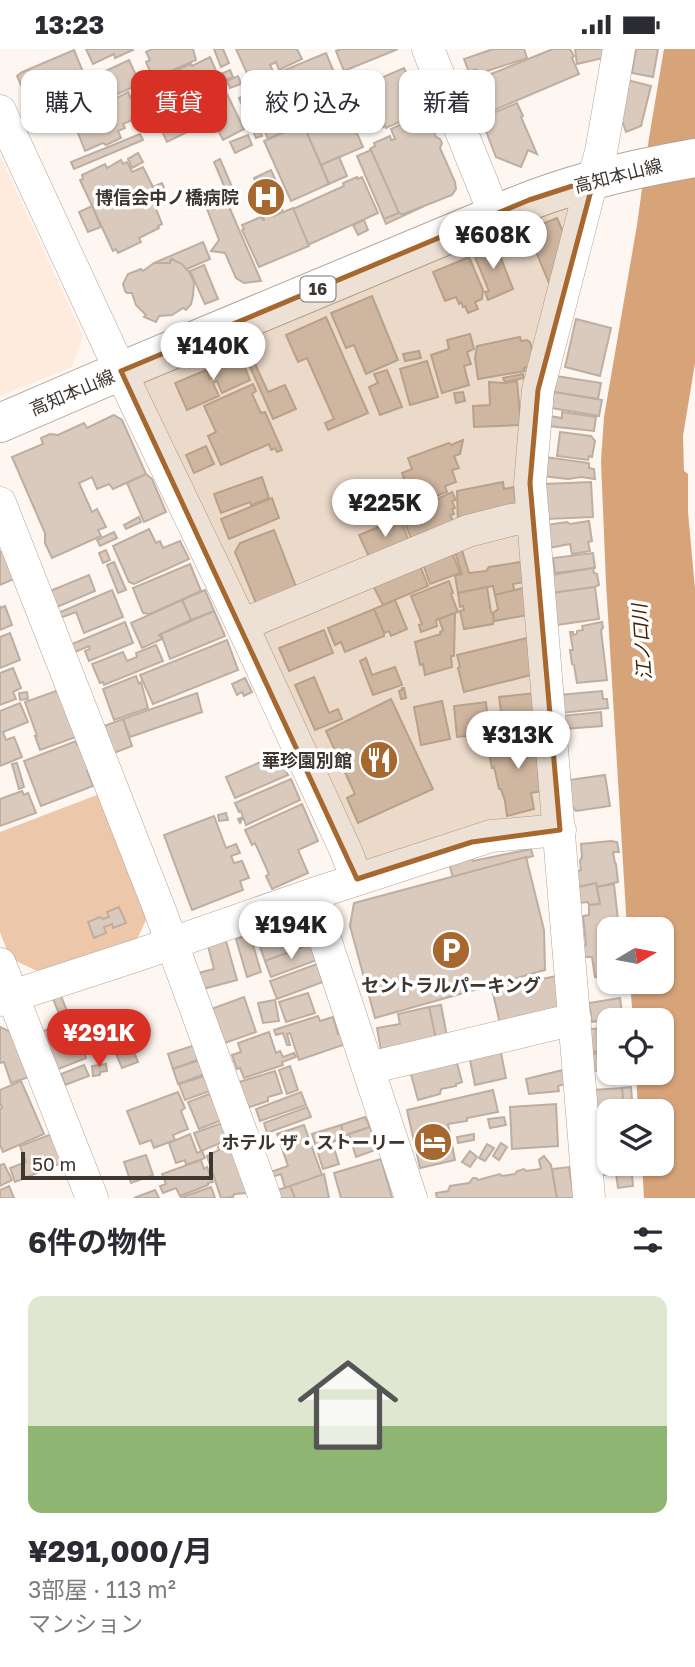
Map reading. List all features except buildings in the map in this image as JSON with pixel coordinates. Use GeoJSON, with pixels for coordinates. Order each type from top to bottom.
{"type":"FeatureCollection","features":[{"type":"Feature","properties":{"kind":"main road","name":"高知本山線"},"geometry":{"type":"LineString","coordinates":[[0,423],[529,200],[640,167],[695,157]]}},
{"type":"Feature","properties":{"kind":"street"},"geometry":{"type":"LineString","coordinates":[[428,49],[495,215]]}},
{"type":"Feature","properties":{"kind":"street"},"geometry":{"type":"LineString","coordinates":[[589,1198],[530,483],[538,390],[601,152],[619,49]]}},
{"type":"Feature","properties":{"kind":"street"},"geometry":{"type":"LineString","coordinates":[[0,111],[242,625],[357,880]]}},
{"type":"Feature","properties":{"kind":"street"},"geometry":{"type":"LineString","coordinates":[[0,503],[172,943],[265,1198]]}},
{"type":"Feature","properties":{"kind":"street"},"geometry":{"type":"LineString","coordinates":[[242,625],[468,531],[533,517]]}},
{"type":"Feature","properties":{"kind":"street"},"geometry":{"type":"LineString","coordinates":[[6,998],[491,836],[560,830]]}},
{"type":"Feature","properties":{"kind":"street"},"geometry":{"type":"LineString","coordinates":[[316,893],[323,930],[411,1198]]}},
{"type":"Feature","properties":{"kind":"street"},"geometry":{"type":"LineString","coordinates":[[0,964],[6,998],[92,1198]]}},
{"type":"Feature","properties":{"kind":"street"},"geometry":{"type":"LineString","coordinates":[[369,1067],[575,1019]]}},
{"type":"Feature","properties":{"kind":"highlighted area"},"geometry":{"type":"Polygon","coordinates":[[[594,179],[538,390],[530,483],[560,830],[472,842],[357,879],[121,371],[529,200],[594,179]]]}},
{"type":"Feature","properties":{"kind":"shaded area"},"geometry":{"type":"Polygon","coordinates":[[[0,155],[83,336],[72,367],[0,396],[0,155]]]}},
{"type":"Feature","properties":{"kind":"shaded area"},"geometry":{"type":"Polygon","coordinates":[[[102,793],[149,914],[137,939],[37,971],[10,958],[0,932],[0,832],[102,793]]]}},
{"type":"Feature","properties":{"kind":"water","name":"江ノ口川"},"geometry":{"type":"Polygon","coordinates":[[[664,49],[695,49],[695,363],[683,436],[695,589],[695,1198],[644,1198],[643,1176],[674,1176],[674,1099],[637,1099],[637,1085],[674,1085],[674,1008],[632,1008],[631,994],[674,994],[674,917],[626,917],[606,583],[601,461],[604,417],[664,49]]]}},
{"type":"Feature","properties":{"kind":"place","name":"博信会中ノ橋病院"},"geometry":{"type":"Point","coordinates":[266,197]}},
{"type":"Feature","properties":{"kind":"place","name":"華珍園別館"},"geometry":{"type":"Point","coordinates":[379,760]}},
{"type":"Feature","properties":{"kind":"place","name":"セントラルパーキング"},"geometry":{"type":"Point","coordinates":[451,950]}},
{"type":"Feature","properties":{"kind":"place","name":"ホテル ザ・ストーリー"},"geometry":{"type":"Point","coordinates":[433,1142]}}]}
